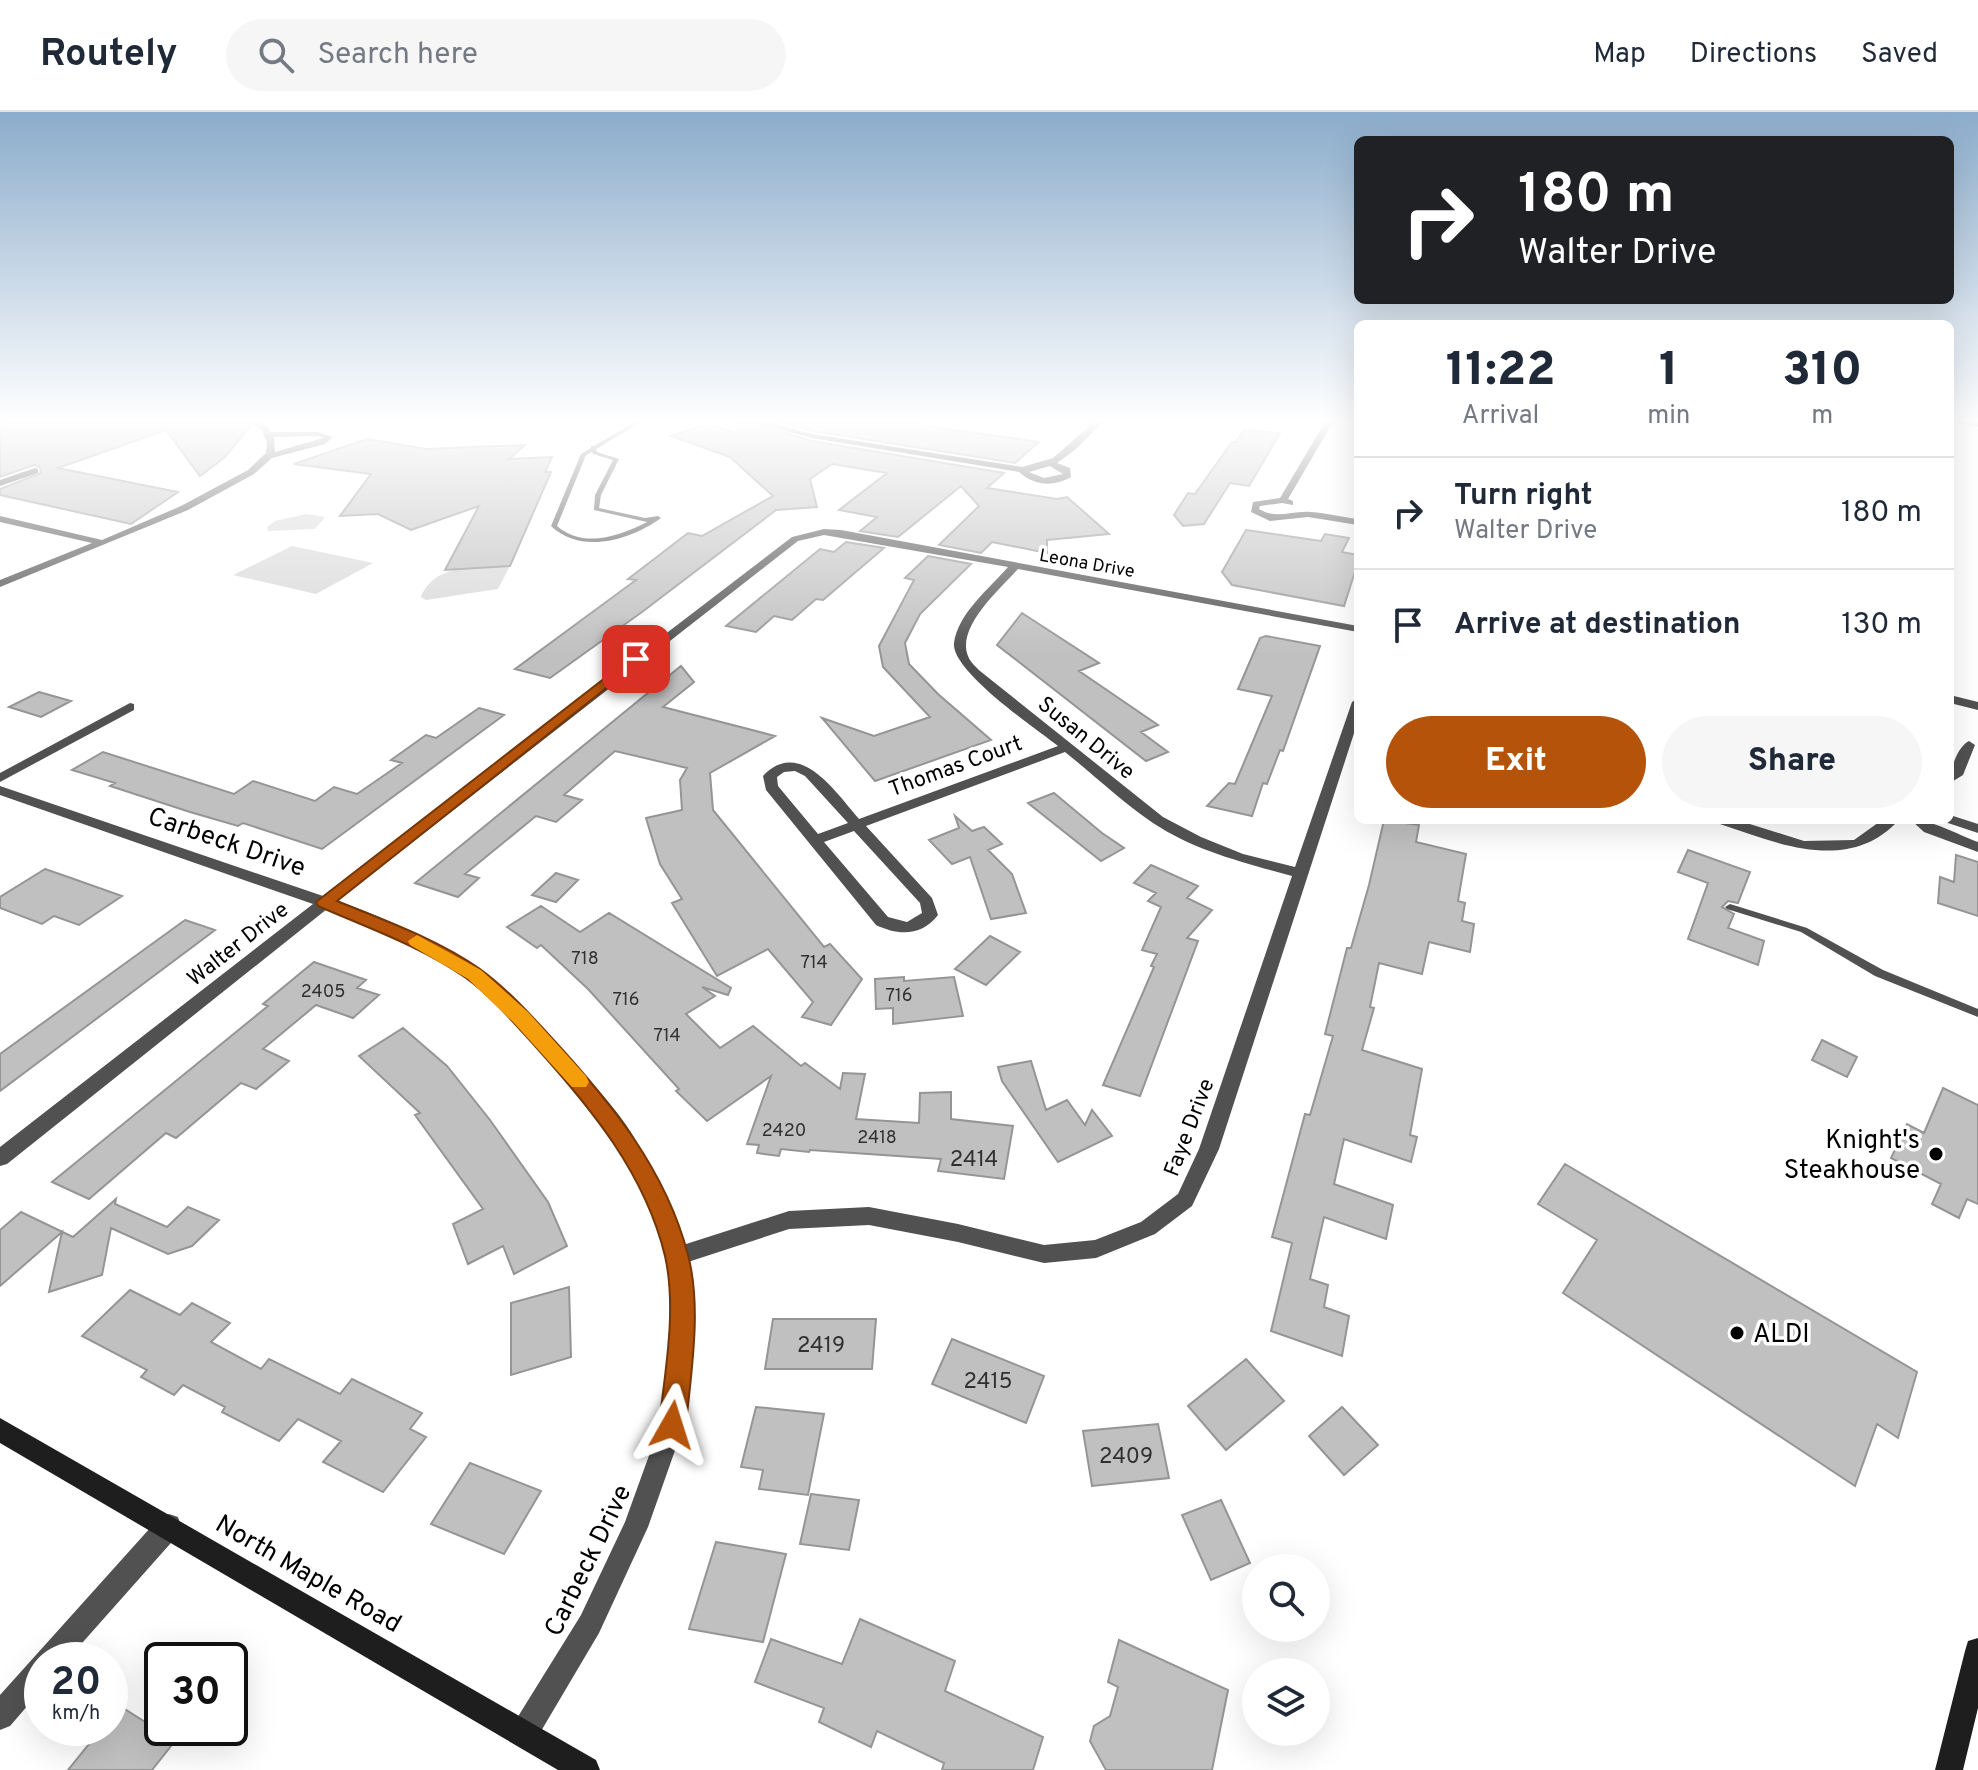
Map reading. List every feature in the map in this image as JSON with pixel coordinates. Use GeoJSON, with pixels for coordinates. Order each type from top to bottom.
{"type":"FeatureCollection","features":[{"type":"Feature","properties":{"kind":"main road","name":"North Maple Road"},"geometry":{"type":"LineString","coordinates":[[0,1430],[586,1770]]}},
{"type":"Feature","properties":{"kind":"main road"},"geometry":{"type":"LineString","coordinates":[[1949,1770],[1978,1651]]}},
{"type":"Feature","properties":{"kind":"street"},"geometry":{"type":"LineString","coordinates":[[0,584],[201,499]]}},
{"type":"Feature","properties":{"kind":"street"},"geometry":{"type":"LineString","coordinates":[[1302,514],[1293,503],[1283,500],[1256,504],[1254,510],[1263,516],[1294,518],[1302,514],[1354,521]]}},
{"type":"Feature","properties":{"kind":"street"},"geometry":{"type":"LineString","coordinates":[[0,519],[99,542]]}},
{"type":"Feature","properties":{"kind":"street","name":"Leona Drive"},"geometry":{"type":"LineString","coordinates":[[810,534],[841,533],[1354,628]]}},
{"type":"Feature","properties":{"kind":"street","name":"Walter Drive"},"geometry":{"type":"LineString","coordinates":[[0,1158],[781,547],[810,534]]}},
{"type":"Feature","properties":{"kind":"street","name":"Susan Drive"},"geometry":{"type":"LineString","coordinates":[[1015,566],[964,627],[959,644],[961,657],[976,674],[1158,820],[1238,857],[1299,873]]}},
{"type":"Feature","properties":{"kind":"street"},"geometry":{"type":"LineString","coordinates":[[1954,700],[1978,706]]}},
{"type":"Feature","properties":{"kind":"street"},"geometry":{"type":"LineString","coordinates":[[0,778],[130,707]]}},
{"type":"Feature","properties":{"kind":"street","name":"Faye Drive"},"geometry":{"type":"LineString","coordinates":[[677,1256],[789,1220],[869,1216],[1044,1254],[1096,1249],[1148,1228],[1185,1200],[1209,1149],[1354,714]]}},
{"type":"Feature","properties":{"kind":"street"},"geometry":{"type":"LineString","coordinates":[[1954,776],[1969,745]]}},
{"type":"Feature","properties":{"kind":"street","name":"Thomas Court"},"geometry":{"type":"LineString","coordinates":[[815,840],[1067,747]]}},
{"type":"Feature","properties":{"kind":"street"},"geometry":{"type":"LineString","coordinates":[[797,767],[810,773],[858,825],[927,902],[930,915],[918,926],[897,929],[882,921],[771,787],[770,776],[781,768],[797,767]]}},
{"type":"Feature","properties":{"kind":"street","name":"Carbeck Drive"},"geometry":{"type":"LineString","coordinates":[[0,790],[324,902],[427,946],[474,975],[521,1018],[624,1137],[651,1189],[677,1256],[683,1327],[672,1425],[636,1527],[590,1624],[524,1733]]}},
{"type":"Feature","properties":{"kind":"street"},"geometry":{"type":"LineString","coordinates":[[1954,820],[1978,829]]}},
{"type":"Feature","properties":{"kind":"street"},"geometry":{"type":"LineString","coordinates":[[1734,824],[1803,846],[1857,844],[1886,824]]}},
{"type":"Feature","properties":{"kind":"street"},"geometry":{"type":"LineString","coordinates":[[1923,824],[1978,847]]}},
{"type":"Feature","properties":{"kind":"street"},"geometry":{"type":"LineString","coordinates":[[65,1642],[169,1526]]}},
{"type":"Feature","properties":{"kind":"street"},"geometry":{"type":"LineString","coordinates":[[0,1716],[24,1689]]}},
{"type":"Feature","properties":{"kind":"lane"},"geometry":{"type":"LineString","coordinates":[[564,499],[554,526],[558,531],[594,540],[633,533],[658,518],[645,520],[596,509],[597,499]]}},
{"type":"Feature","properties":{"kind":"lane"},"geometry":{"type":"LineString","coordinates":[[1730,907],[1804,930],[1879,973],[1978,1013]]}},
{"type":"Feature","properties":{"kind":"shaded area"},"geometry":{"type":"Polygon","coordinates":[[[306,514],[325,517],[315,529],[268,531],[267,527],[275,521],[306,514]]]}},
{"type":"Feature","properties":{"kind":"shaded area"},"geometry":{"type":"Polygon","coordinates":[[[292,546],[373,563],[316,594],[233,575],[292,546]]]}},
{"type":"Feature","properties":{"kind":"shaded area"},"geometry":{"type":"Polygon","coordinates":[[[510,566],[498,589],[426,600],[421,597],[436,578],[447,572],[471,567],[510,566]]]}},
{"type":"Feature","properties":{"kind":"building"},"geometry":{"type":"Polygon","coordinates":[[[20,499],[167,499],[131,524],[20,499]]]}},
{"type":"Feature","properties":{"kind":"building"},"geometry":{"type":"Polygon","coordinates":[[[352,499],[539,499],[510,566],[445,570],[479,506],[411,530],[378,514],[340,516],[352,499]]]}},
{"type":"Feature","properties":{"kind":"building"},"geometry":{"type":"Polygon","coordinates":[[[767,499],[815,499],[817,507],[776,510],[550,678],[515,669],[636,580],[628,579],[688,533],[702,536],[767,499]]]}},
{"type":"Feature","properties":{"kind":"building"},"geometry":{"type":"Polygon","coordinates":[[[853,499],[944,499],[898,537],[860,531],[877,517],[839,510],[853,499]]]}},
{"type":"Feature","properties":{"kind":"building"},"geometry":{"type":"Polygon","coordinates":[[[973,499],[1070,499],[1109,534],[1047,540],[1047,553],[992,542],[981,553],[939,545],[979,506],[973,499]]]}},
{"type":"Feature","properties":{"kind":"building"},"geometry":{"type":"Polygon","coordinates":[[[1184,499],[1220,499],[1204,524],[1183,526],[1174,515],[1184,499]]]}},
{"type":"Feature","properties":{"kind":"building"},"geometry":{"type":"Polygon","coordinates":[[[1246,530],[1321,541],[1325,534],[1349,538],[1342,552],[1354,554],[1354,575],[1344,606],[1232,585],[1222,572],[1246,530]]]}},
{"type":"Feature","properties":{"kind":"building"},"geometry":{"type":"Polygon","coordinates":[[[846,542],[884,548],[823,600],[816,599],[792,620],[774,616],[756,632],[726,626],[820,549],[834,552],[846,542]]]}},
{"type":"Feature","properties":{"kind":"building"},"geometry":{"type":"Polygon","coordinates":[[[928,556],[971,564],[920,614],[905,643],[909,664],[991,740],[875,781],[822,718],[874,736],[930,717],[883,667],[879,646],[914,580],[905,578],[928,556]]]}},
{"type":"Feature","properties":{"kind":"building"},"geometry":{"type":"Polygon","coordinates":[[[1022,613],[1099,663],[1079,671],[1158,725],[1141,732],[1168,752],[1146,761],[997,645],[1022,613]]]}},
{"type":"Feature","properties":{"kind":"building"},"geometry":{"type":"Polygon","coordinates":[[[1266,636],[1320,646],[1283,751],[1280,750],[1267,784],[1263,783],[1252,816],[1207,806],[1229,783],[1235,784],[1272,696],[1238,689],[1260,638],[1266,636]]]}},
{"type":"Feature","properties":{"kind":"building"},"geometry":{"type":"Polygon","coordinates":[[[681,666],[694,682],[663,707],[775,736],[710,773],[713,810],[824,947],[830,944],[862,979],[831,1025],[802,1017],[813,1002],[768,949],[717,976],[672,903],[682,899],[660,864],[646,818],[682,810],[680,780],[687,768],[615,751],[564,795],[582,800],[556,822],[536,816],[465,874],[479,878],[458,897],[415,883],[681,666]]]}},
{"type":"Feature","properties":{"kind":"building"},"geometry":{"type":"Polygon","coordinates":[[[39,692],[71,701],[41,717],[9,707],[39,692]]]}},
{"type":"Feature","properties":{"kind":"building"},"geometry":{"type":"Polygon","coordinates":[[[479,708],[504,715],[322,849],[243,823],[238,826],[190,812],[72,770],[103,752],[234,794],[253,781],[315,801],[334,787],[357,794],[402,763],[391,760],[426,735],[436,738],[479,708]]]}},
{"type":"Feature","properties":{"kind":"building"},"geometry":{"type":"Polygon","coordinates":[[[1054,793],[1124,848],[1101,861],[1028,803],[1054,793]]]}},
{"type":"Feature","properties":{"kind":"building"},"geometry":{"type":"Polygon","coordinates":[[[955,816],[972,831],[984,827],[1002,844],[988,850],[1012,874],[1026,913],[991,919],[970,857],[952,864],[929,840],[959,828],[955,816]]]}},
{"type":"Feature","properties":{"kind":"building"},"geometry":{"type":"Polygon","coordinates":[[[1383,824],[1419,825],[1416,842],[1466,854],[1458,901],[1465,903],[1462,921],[1474,924],[1470,952],[1429,942],[1422,974],[1379,963],[1370,1007],[1374,1008],[1362,1050],[1422,1069],[1410,1135],[1417,1137],[1411,1162],[1344,1139],[1334,1184],[1393,1205],[1386,1239],[1324,1217],[1310,1279],[1328,1285],[1324,1307],[1349,1316],[1342,1356],[1271,1331],[1292,1243],[1272,1237],[1305,1114],[1310,1115],[1333,1036],[1325,1034],[1347,948],[1351,948],[1383,824]]]}},
{"type":"Feature","properties":{"kind":"building"},"geometry":{"type":"Polygon","coordinates":[[[1688,850],[1750,872],[1738,903],[1728,901],[1722,907],[1734,914],[1728,928],[1764,941],[1758,965],[1688,939],[1708,883],[1678,872],[1688,850]]]}},
{"type":"Feature","properties":{"kind":"building"},"geometry":{"type":"Polygon","coordinates":[[[1956,855],[1978,862],[1978,916],[1938,903],[1940,877],[1954,882],[1956,855]]]}},
{"type":"Feature","properties":{"kind":"building"},"geometry":{"type":"Polygon","coordinates":[[[1151,865],[1198,886],[1187,898],[1212,910],[1187,938],[1198,941],[1140,1096],[1103,1085],[1157,954],[1142,950],[1161,907],[1148,901],[1156,893],[1134,883],[1151,865]]]}},
{"type":"Feature","properties":{"kind":"building"},"geometry":{"type":"Polygon","coordinates":[[[45,869],[122,896],[79,925],[54,916],[42,924],[0,908],[0,897],[45,869]]]}},
{"type":"Feature","properties":{"kind":"building"},"geometry":{"type":"Polygon","coordinates":[[[556,873],[578,880],[556,902],[532,895],[556,873]]]}},
{"type":"Feature","properties":{"kind":"building"},"geometry":{"type":"Polygon","coordinates":[[[541,906],[580,932],[609,913],[731,988],[728,995],[702,987],[715,996],[686,1014],[720,1048],[753,1026],[801,1066],[805,1063],[840,1089],[843,1073],[865,1074],[856,1119],[919,1123],[920,1093],[951,1092],[951,1119],[1013,1126],[1004,1179],[938,1171],[941,1159],[781,1149],[779,1156],[757,1153],[759,1145],[747,1144],[771,1076],[707,1121],[676,1091],[679,1089],[588,989],[541,945],[537,948],[507,927],[541,906]]]}},
{"type":"Feature","properties":{"kind":"building"},"geometry":{"type":"Polygon","coordinates":[[[185,920],[215,930],[0,1091],[0,1054],[185,920]]]}},
{"type":"Feature","properties":{"kind":"building"},"geometry":{"type":"Polygon","coordinates":[[[990,936],[1020,952],[986,985],[955,969],[990,936]]]}},
{"type":"Feature","properties":{"kind":"building"},"geometry":{"type":"Polygon","coordinates":[[[314,962],[366,980],[357,988],[379,995],[353,1018],[316,1005],[263,1049],[289,1061],[256,1089],[241,1083],[176,1138],[166,1133],[89,1199],[52,1182],[268,1006],[263,1004],[314,962]]]}},
{"type":"Feature","properties":{"kind":"building"},"geometry":{"type":"Polygon","coordinates":[[[904,977],[904,981],[954,977],[963,1016],[893,1024],[893,1008],[876,1009],[875,979],[904,977]]]}},
{"type":"Feature","properties":{"kind":"building"},"geometry":{"type":"Polygon","coordinates":[[[403,1028],[447,1066],[490,1120],[548,1202],[567,1246],[514,1274],[503,1246],[468,1264],[453,1224],[483,1209],[415,1115],[420,1113],[359,1056],[403,1028]]]}},
{"type":"Feature","properties":{"kind":"building"},"geometry":{"type":"Polygon","coordinates":[[[1822,1040],[1857,1057],[1847,1077],[1812,1060],[1822,1040]]]}},
{"type":"Feature","properties":{"kind":"building"},"geometry":{"type":"Polygon","coordinates":[[[1031,1061],[1046,1110],[1067,1100],[1085,1125],[1092,1110],[1112,1136],[1058,1162],[1002,1081],[998,1067],[1031,1061]]]}},
{"type":"Feature","properties":{"kind":"building","name":"Knight's Steakhouse"},"geometry":{"type":"Polygon","coordinates":[[[1943,1088],[1978,1105],[1978,1204],[1967,1199],[1959,1218],[1932,1204],[1941,1184],[1891,1158],[1907,1124],[1924,1133],[1943,1088]]]}},
{"type":"Feature","properties":{"kind":"building","name":"ALDI"},"geometry":{"type":"Polygon","coordinates":[[[1565,1164],[1917,1372],[1898,1438],[1877,1424],[1855,1486],[1563,1293],[1597,1240],[1538,1204],[1565,1164]]]}},
{"type":"Feature","properties":{"kind":"building"},"geometry":{"type":"Polygon","coordinates":[[[116,1199],[115,1204],[167,1227],[188,1207],[219,1220],[192,1246],[168,1254],[111,1228],[102,1275],[49,1292],[62,1232],[0,1286],[0,1230],[21,1212],[73,1237],[116,1199]]]}},
{"type":"Feature","properties":{"kind":"building"},"geometry":{"type":"Polygon","coordinates":[[[569,1287],[571,1357],[511,1375],[511,1303],[569,1287]]]}},
{"type":"Feature","properties":{"kind":"building"},"geometry":{"type":"Polygon","coordinates":[[[130,1290],[180,1315],[192,1303],[230,1323],[211,1342],[261,1369],[269,1359],[340,1394],[352,1379],[422,1413],[410,1429],[426,1437],[383,1492],[323,1462],[341,1441],[298,1419],[279,1441],[222,1412],[225,1407],[183,1385],[174,1395],[141,1377],[147,1370],[82,1336],[130,1290]]]}},
{"type":"Feature","properties":{"kind":"building"},"geometry":{"type":"Polygon","coordinates":[[[773,1319],[876,1319],[872,1369],[765,1369],[773,1319]]]}},
{"type":"Feature","properties":{"kind":"building"},"geometry":{"type":"Polygon","coordinates":[[[952,1339],[1044,1376],[1026,1423],[932,1384],[952,1339]]]}},
{"type":"Feature","properties":{"kind":"building"},"geometry":{"type":"Polygon","coordinates":[[[1246,1359],[1284,1401],[1226,1450],[1188,1406],[1246,1359]]]}},
{"type":"Feature","properties":{"kind":"building"},"geometry":{"type":"Polygon","coordinates":[[[756,1407],[824,1414],[808,1495],[759,1489],[763,1470],[741,1467],[756,1407]]]}},
{"type":"Feature","properties":{"kind":"building"},"geometry":{"type":"Polygon","coordinates":[[[1342,1407],[1378,1445],[1344,1475],[1309,1436],[1342,1407]]]}},
{"type":"Feature","properties":{"kind":"building"},"geometry":{"type":"Polygon","coordinates":[[[1158,1424],[1169,1478],[1092,1486],[1083,1431],[1158,1424]]]}},
{"type":"Feature","properties":{"kind":"building"},"geometry":{"type":"Polygon","coordinates":[[[470,1463],[541,1491],[504,1554],[431,1524],[470,1463]]]}},
{"type":"Feature","properties":{"kind":"building"},"geometry":{"type":"Polygon","coordinates":[[[811,1494],[859,1500],[849,1550],[800,1544],[811,1494]]]}},
{"type":"Feature","properties":{"kind":"building"},"geometry":{"type":"Polygon","coordinates":[[[1221,1500],[1246,1554],[1242,1554],[1242,1566],[1211,1580],[1182,1515],[1221,1500]]]}},
{"type":"Feature","properties":{"kind":"building"},"geometry":{"type":"Polygon","coordinates":[[[716,1542],[786,1554],[763,1642],[689,1629],[716,1542]]]}},
{"type":"Feature","properties":{"kind":"building"},"geometry":{"type":"Polygon","coordinates":[[[860,1619],[955,1661],[945,1691],[1043,1737],[1033,1770],[942,1770],[944,1763],[877,1731],[871,1747],[819,1722],[824,1708],[755,1682],[771,1639],[842,1664],[860,1619]]]}},
{"type":"Feature","properties":{"kind":"building"},"geometry":{"type":"Polygon","coordinates":[[[1119,1640],[1228,1690],[1212,1770],[1106,1770],[1090,1741],[1094,1726],[1110,1716],[1118,1687],[1108,1682],[1119,1640]]]}},
{"type":"Feature","properties":{"kind":"building"},"geometry":{"type":"Polygon","coordinates":[[[128,1711],[144,1721],[144,1746],[171,1746],[152,1770],[68,1770],[87,1746],[128,1746],[128,1711]]]}},
{"type":"Feature","properties":{"kind":"slow traffic"},"geometry":{"type":"LineString","coordinates":[[417,941],[474,975],[521,1018],[579,1082]]}},
{"type":"Feature","properties":{"kind":"place","name":"Knight's Steakhouse"},"geometry":{"type":"Point","coordinates":[1936,1154]}},
{"type":"Feature","properties":{"kind":"place","name":"ALDI"},"geometry":{"type":"Point","coordinates":[1737,1333]}},
{"type":"Feature","properties":{"kind":"route"},"geometry":{"type":"LineString","coordinates":[[636,659],[324,902],[427,946],[474,975],[521,1018],[624,1137],[651,1189],[677,1256],[683,1327],[672,1425]]}}]}
